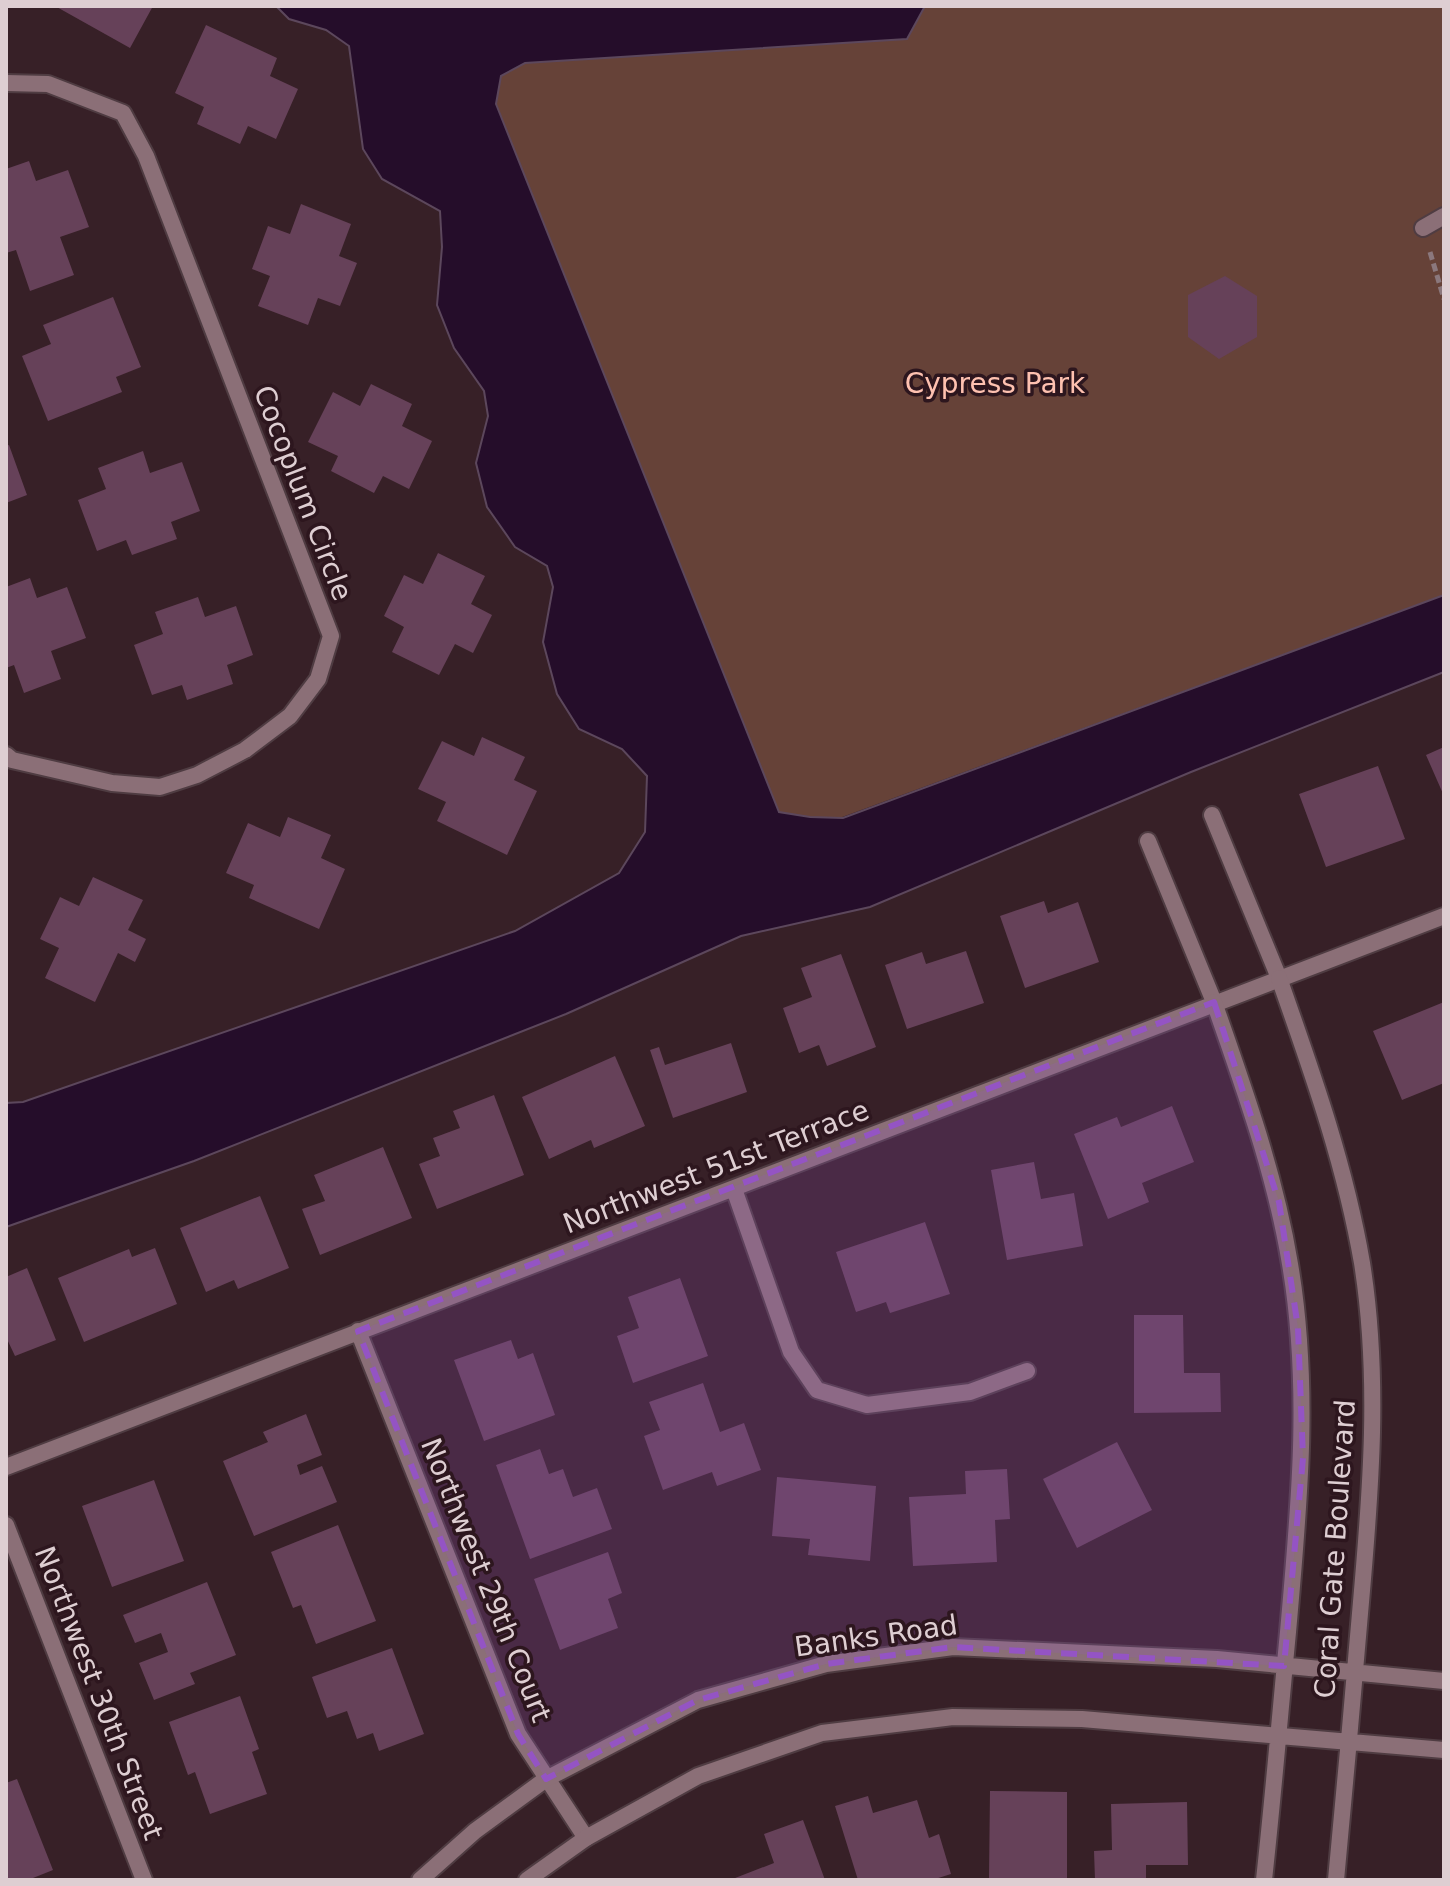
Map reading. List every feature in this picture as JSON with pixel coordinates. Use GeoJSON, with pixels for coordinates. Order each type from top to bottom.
{"type":"FeatureCollection","features":[{"type":"Feature","properties":{"kind":"street","name":"Cocoplum Circle"},"geometry":{"type":"LineString","coordinates":[[6,83],[48,84],[123,113],[146,156],[331,636],[318,679],[290,716],[245,750],[197,775],[160,787],[112,783],[12,760],[6,755]]}},
{"type":"Feature","properties":{"kind":"street"},"geometry":{"type":"LineString","coordinates":[[1423,228],[1444,216]]}},
{"type":"Feature","properties":{"kind":"street","name":"Coral Gate Boulevard"},"geometry":{"type":"LineString","coordinates":[[1212,815],[1279,978],[1331,1127],[1350,1197],[1370,1329],[1372,1459],[1336,1880]]}},
{"type":"Feature","properties":{"kind":"street","name":"Coral Gate Boulevard"},"geometry":{"type":"LineString","coordinates":[[1148,841],[1214,1002],[1262,1141],[1279,1202],[1298,1328],[1303,1458],[1264,1880]]}},
{"type":"Feature","properties":{"kind":"street","name":"Northwest 51st Terrace"},"geometry":{"type":"LineString","coordinates":[[6,1467],[1444,916]]}},
{"type":"Feature","properties":{"kind":"street"},"geometry":{"type":"LineString","coordinates":[[734,1189],[791,1352],[817,1390],[867,1405],[970,1392],[1027,1371]]}},
{"type":"Feature","properties":{"kind":"street","name":"Northwest 29th Court"},"geometry":{"type":"LineString","coordinates":[[358,1331],[518,1734],[586,1838]]}},
{"type":"Feature","properties":{"kind":"street","name":"Northwest 30th Street"},"geometry":{"type":"LineString","coordinates":[[6,1525],[144,1880]]}},
{"type":"Feature","properties":{"kind":"street","name":"Banks Road"},"geometry":{"type":"LineString","coordinates":[[420,1880],[475,1831],[546,1779],[698,1700],[826,1664],[953,1647],[1217,1659],[1444,1681]]}},
{"type":"Feature","properties":{"kind":"street"},"geometry":{"type":"LineString","coordinates":[[527,1880],[586,1838],[698,1776],[822,1733],[953,1717],[1082,1719],[1444,1750]]}},
{"type":"Feature","properties":{"kind":"path"},"geometry":{"type":"LineString","coordinates":[[1423,228],[1444,299]]}},
{"type":"Feature","properties":{"kind":"highlighted area"},"geometry":{"type":"Polygon","coordinates":[[[1214,1002],[1279,1202],[1298,1328],[1303,1458],[1284,1666],[953,1647],[826,1664],[698,1700],[546,1779],[518,1734],[358,1331],[1214,1002]]]}},
{"type":"Feature","properties":{"kind":"green space","name":"Cypress Park"},"geometry":{"type":"Polygon","coordinates":[[[925,6],[1444,6],[1444,595],[788,837],[476,55],[906,39],[925,6]]]}},
{"type":"Feature","properties":{"kind":"shaded area"},"geometry":{"type":"Polygon","coordinates":[[[276,6],[925,6],[907,39],[525,63],[501,76],[496,104],[779,812],[843,818],[1444,595],[1444,672],[1191,772],[870,907],[741,936],[566,1014],[194,1161],[6,1227],[6,1103],[23,1102],[515,931],[619,873],[645,832],[647,776],[622,749],[579,729],[557,694],[543,642],[553,587],[547,566],[515,547],[487,507],[476,463],[488,416],[484,391],[454,348],[437,305],[442,247],[440,211],[382,179],[363,149],[349,46],[326,30],[289,19],[276,6]]]}},
{"type":"Feature","properties":{"kind":"building"},"geometry":{"type":"Polygon","coordinates":[[[55,6],[153,6],[130,48],[55,6]]]}},
{"type":"Feature","properties":{"kind":"building"},"geometry":{"type":"Polygon","coordinates":[[[206,25],[277,58],[270,76],[298,89],[276,139],[248,126],[240,144],[197,124],[204,107],[175,93],[206,25]]]}},
{"type":"Feature","properties":{"kind":"building"},"geometry":{"type":"Polygon","coordinates":[[[29,161],[36,181],[68,170],[89,227],[60,237],[74,275],[30,291],[16,250],[6,253],[6,169],[29,161]]]}},
{"type":"Feature","properties":{"kind":"building"},"geometry":{"type":"Polygon","coordinates":[[[301,204],[351,224],[339,256],[357,263],[340,306],[318,298],[308,325],[258,306],[270,276],[252,269],[268,226],[290,234],[301,204]]]}},
{"type":"Feature","properties":{"kind":"building"},"geometry":{"type":"Polygon","coordinates":[[[1225,276],[1257,296],[1257,337],[1219,359],[1188,337],[1188,295],[1225,276]]]}},
{"type":"Feature","properties":{"kind":"building"},"geometry":{"type":"Polygon","coordinates":[[[113,297],[141,367],[116,377],[122,392],[48,421],[22,356],[51,344],[43,325],[113,297]]]}},
{"type":"Feature","properties":{"kind":"building"},"geometry":{"type":"Polygon","coordinates":[[[371,384],[412,404],[402,426],[432,441],[409,489],[383,476],[374,493],[331,471],[338,456],[308,442],[333,392],[360,406],[371,384]]]}},
{"type":"Feature","properties":{"kind":"building"},"geometry":{"type":"Polygon","coordinates":[[[9,445],[27,495],[6,503],[6,446],[9,445]]]}},
{"type":"Feature","properties":{"kind":"building"},"geometry":{"type":"Polygon","coordinates":[[[143,451],[150,473],[182,462],[200,511],[171,522],[177,539],[132,555],[126,540],[97,551],[78,500],[106,489],[98,468],[143,451]]]}},
{"type":"Feature","properties":{"kind":"building"},"geometry":{"type":"Polygon","coordinates":[[[438,553],[485,576],[471,604],[492,615],[473,653],[455,644],[439,675],[392,652],[404,627],[384,616],[404,575],[423,584],[438,553]]]}},
{"type":"Feature","properties":{"kind":"building"},"geometry":{"type":"Polygon","coordinates":[[[30,578],[37,598],[67,587],[86,638],[51,651],[61,679],[24,693],[14,665],[6,668],[6,587],[30,578]]]}},
{"type":"Feature","properties":{"kind":"building"},"geometry":{"type":"Polygon","coordinates":[[[198,597],[205,617],[236,606],[253,655],[227,665],[233,684],[187,700],[182,685],[152,695],[134,645],[163,634],[155,612],[198,597]]]}},
{"type":"Feature","properties":{"kind":"building"},"geometry":{"type":"Polygon","coordinates":[[[482,737],[525,757],[514,780],[537,791],[507,855],[437,821],[446,802],[418,789],[442,741],[474,756],[482,737]]]}},
{"type":"Feature","properties":{"kind":"building"},"geometry":{"type":"Polygon","coordinates":[[[1444,747],[1444,796],[1426,755],[1444,747]]]}},
{"type":"Feature","properties":{"kind":"building"},"geometry":{"type":"Polygon","coordinates":[[[1378,766],[1405,839],[1326,867],[1299,794],[1378,766]]]}},
{"type":"Feature","properties":{"kind":"building"},"geometry":{"type":"Polygon","coordinates":[[[288,817],[331,835],[321,858],[345,869],[319,929],[249,898],[254,885],[226,873],[248,823],[280,837],[288,817]]]}},
{"type":"Feature","properties":{"kind":"building"},"geometry":{"type":"Polygon","coordinates":[[[93,877],[143,900],[128,930],[146,939],[135,962],[118,953],[95,1002],[45,978],[59,948],[40,939],[60,897],[79,906],[93,877]]]}},
{"type":"Feature","properties":{"kind":"building"},"geometry":{"type":"Polygon","coordinates":[[[1044,901],[1048,913],[1078,902],[1099,962],[1025,988],[1000,916],[1044,901]]]}},
{"type":"Feature","properties":{"kind":"building"},"geometry":{"type":"Polygon","coordinates":[[[966,951],[984,1003],[907,1029],[885,965],[922,952],[926,964],[966,951]]]}},
{"type":"Feature","properties":{"kind":"building"},"geometry":{"type":"Polygon","coordinates":[[[841,954],[876,1047],[827,1066],[819,1045],[799,1053],[783,1008],[812,997],[801,968],[841,954]]]}},
{"type":"Feature","properties":{"kind":"building"},"geometry":{"type":"Polygon","coordinates":[[[1444,1002],[1444,1083],[1402,1100],[1373,1031],[1444,1002]]]}},
{"type":"Feature","properties":{"kind":"building"},"geometry":{"type":"Polygon","coordinates":[[[731,1043],[747,1092],[673,1118],[650,1050],[659,1047],[665,1065],[731,1043]]]}},
{"type":"Feature","properties":{"kind":"building"},"geometry":{"type":"Polygon","coordinates":[[[615,1056],[645,1126],[594,1148],[591,1140],[549,1159],[522,1097],[615,1056]]]}},
{"type":"Feature","properties":{"kind":"building"},"geometry":{"type":"Polygon","coordinates":[[[494,1095],[524,1175],[437,1209],[419,1164],[440,1156],[433,1138],[460,1128],[453,1111],[494,1095]]]}},
{"type":"Feature","properties":{"kind":"building"},"geometry":{"type":"Polygon","coordinates":[[[1172,1106],[1194,1162],[1142,1183],[1149,1202],[1108,1219],[1074,1134],[1117,1117],[1121,1127],[1172,1106]]]}},
{"type":"Feature","properties":{"kind":"building"},"geometry":{"type":"Polygon","coordinates":[[[383,1147],[412,1218],[320,1255],[302,1209],[325,1201],[314,1175],[383,1147]]]}},
{"type":"Feature","properties":{"kind":"building"},"geometry":{"type":"Polygon","coordinates":[[[1034,1162],[1041,1199],[1074,1193],[1083,1246],[1007,1260],[991,1170],[1034,1162]]]}},
{"type":"Feature","properties":{"kind":"building"},"geometry":{"type":"Polygon","coordinates":[[[260,1196],[289,1268],[238,1289],[234,1280],[206,1292],[180,1228],[260,1196]]]}},
{"type":"Feature","properties":{"kind":"building"},"geometry":{"type":"Polygon","coordinates":[[[925,1222],[950,1294],[890,1313],[886,1302],[856,1312],[836,1252],[925,1222]]]}},
{"type":"Feature","properties":{"kind":"building"},"geometry":{"type":"Polygon","coordinates":[[[155,1248],[177,1304],[84,1342],[58,1278],[129,1249],[132,1257],[155,1248]]]}},
{"type":"Feature","properties":{"kind":"building"},"geometry":{"type":"Polygon","coordinates":[[[27,1268],[56,1340],[15,1356],[6,1337],[6,1277],[27,1268]]]}},
{"type":"Feature","properties":{"kind":"building"},"geometry":{"type":"Polygon","coordinates":[[[680,1278],[708,1356],[633,1383],[617,1336],[639,1328],[628,1297],[680,1278]]]}},
{"type":"Feature","properties":{"kind":"building"},"geometry":{"type":"Polygon","coordinates":[[[1134,1315],[1183,1315],[1184,1373],[1220,1373],[1221,1412],[1134,1413],[1134,1315]]]}},
{"type":"Feature","properties":{"kind":"building"},"geometry":{"type":"Polygon","coordinates":[[[511,1340],[518,1359],[533,1353],[555,1415],[484,1441],[454,1360],[511,1340]]]}},
{"type":"Feature","properties":{"kind":"building"},"geometry":{"type":"Polygon","coordinates":[[[703,1383],[720,1432],[744,1423],[761,1470],[717,1486],[712,1472],[663,1490],[644,1436],[660,1430],[649,1402],[703,1383]]]}},
{"type":"Feature","properties":{"kind":"building"},"geometry":{"type":"Polygon","coordinates":[[[306,1414],[322,1455],[297,1465],[300,1475],[322,1466],[337,1502],[254,1536],[223,1461],[268,1442],[263,1432],[306,1414]]]}},
{"type":"Feature","properties":{"kind":"building"},"geometry":{"type":"Polygon","coordinates":[[[1117,1442],[1152,1510],[1077,1548],[1043,1479],[1117,1442]]]}},
{"type":"Feature","properties":{"kind":"building"},"geometry":{"type":"Polygon","coordinates":[[[540,1449],[549,1474],[563,1469],[573,1497],[597,1488],[612,1529],[530,1559],[496,1465],[540,1449]]]}},
{"type":"Feature","properties":{"kind":"building"},"geometry":{"type":"Polygon","coordinates":[[[1007,1469],[1010,1519],[995,1520],[997,1562],[913,1566],[909,1497],[966,1494],[965,1471],[1007,1469]]]}},
{"type":"Feature","properties":{"kind":"building"},"geometry":{"type":"Polygon","coordinates":[[[777,1477],[876,1486],[870,1561],[808,1555],[810,1539],[772,1536],[777,1477]]]}},
{"type":"Feature","properties":{"kind":"building"},"geometry":{"type":"Polygon","coordinates":[[[154,1480],[184,1561],[112,1587],[82,1506],[154,1480]]]}},
{"type":"Feature","properties":{"kind":"building"},"geometry":{"type":"Polygon","coordinates":[[[338,1525],[376,1621],[316,1644],[301,1605],[293,1608],[271,1552],[338,1525]]]}},
{"type":"Feature","properties":{"kind":"building"},"geometry":{"type":"Polygon","coordinates":[[[608,1552],[622,1593],[608,1599],[618,1628],[560,1650],[534,1579],[608,1552]]]}},
{"type":"Feature","properties":{"kind":"building"},"geometry":{"type":"Polygon","coordinates":[[[207,1582],[236,1655],[190,1673],[195,1684],[154,1700],[139,1663],[168,1652],[161,1633],[135,1643],[123,1615],[207,1582]]]}},
{"type":"Feature","properties":{"kind":"building"},"geometry":{"type":"Polygon","coordinates":[[[392,1648],[424,1734],[379,1751],[373,1733],[357,1739],[347,1711],[327,1718],[312,1677],[392,1648]]]}},
{"type":"Feature","properties":{"kind":"building"},"geometry":{"type":"Polygon","coordinates":[[[240,1696],[259,1749],[252,1752],[267,1794],[210,1814],[195,1772],[188,1775],[169,1722],[240,1696]]]}},
{"type":"Feature","properties":{"kind":"building"},"geometry":{"type":"Polygon","coordinates":[[[17,1779],[53,1870],[28,1880],[6,1880],[6,1783],[17,1779]]]}},
{"type":"Feature","properties":{"kind":"building"},"geometry":{"type":"Polygon","coordinates":[[[990,1791],[1067,1792],[1067,1880],[989,1878],[990,1791]]]}},
{"type":"Feature","properties":{"kind":"building"},"geometry":{"type":"Polygon","coordinates":[[[868,1796],[873,1813],[917,1800],[929,1838],[939,1834],[951,1874],[932,1880],[858,1880],[835,1806],[868,1796]]]}},
{"type":"Feature","properties":{"kind":"building"},"geometry":{"type":"Polygon","coordinates":[[[1187,1802],[1188,1865],[1146,1865],[1146,1880],[1095,1880],[1094,1851],[1112,1850],[1111,1804],[1187,1802]]]}},
{"type":"Feature","properties":{"kind":"building"},"geometry":{"type":"Polygon","coordinates":[[[803,1820],[825,1880],[730,1880],[774,1863],[764,1834],[803,1820]]]}}]}
